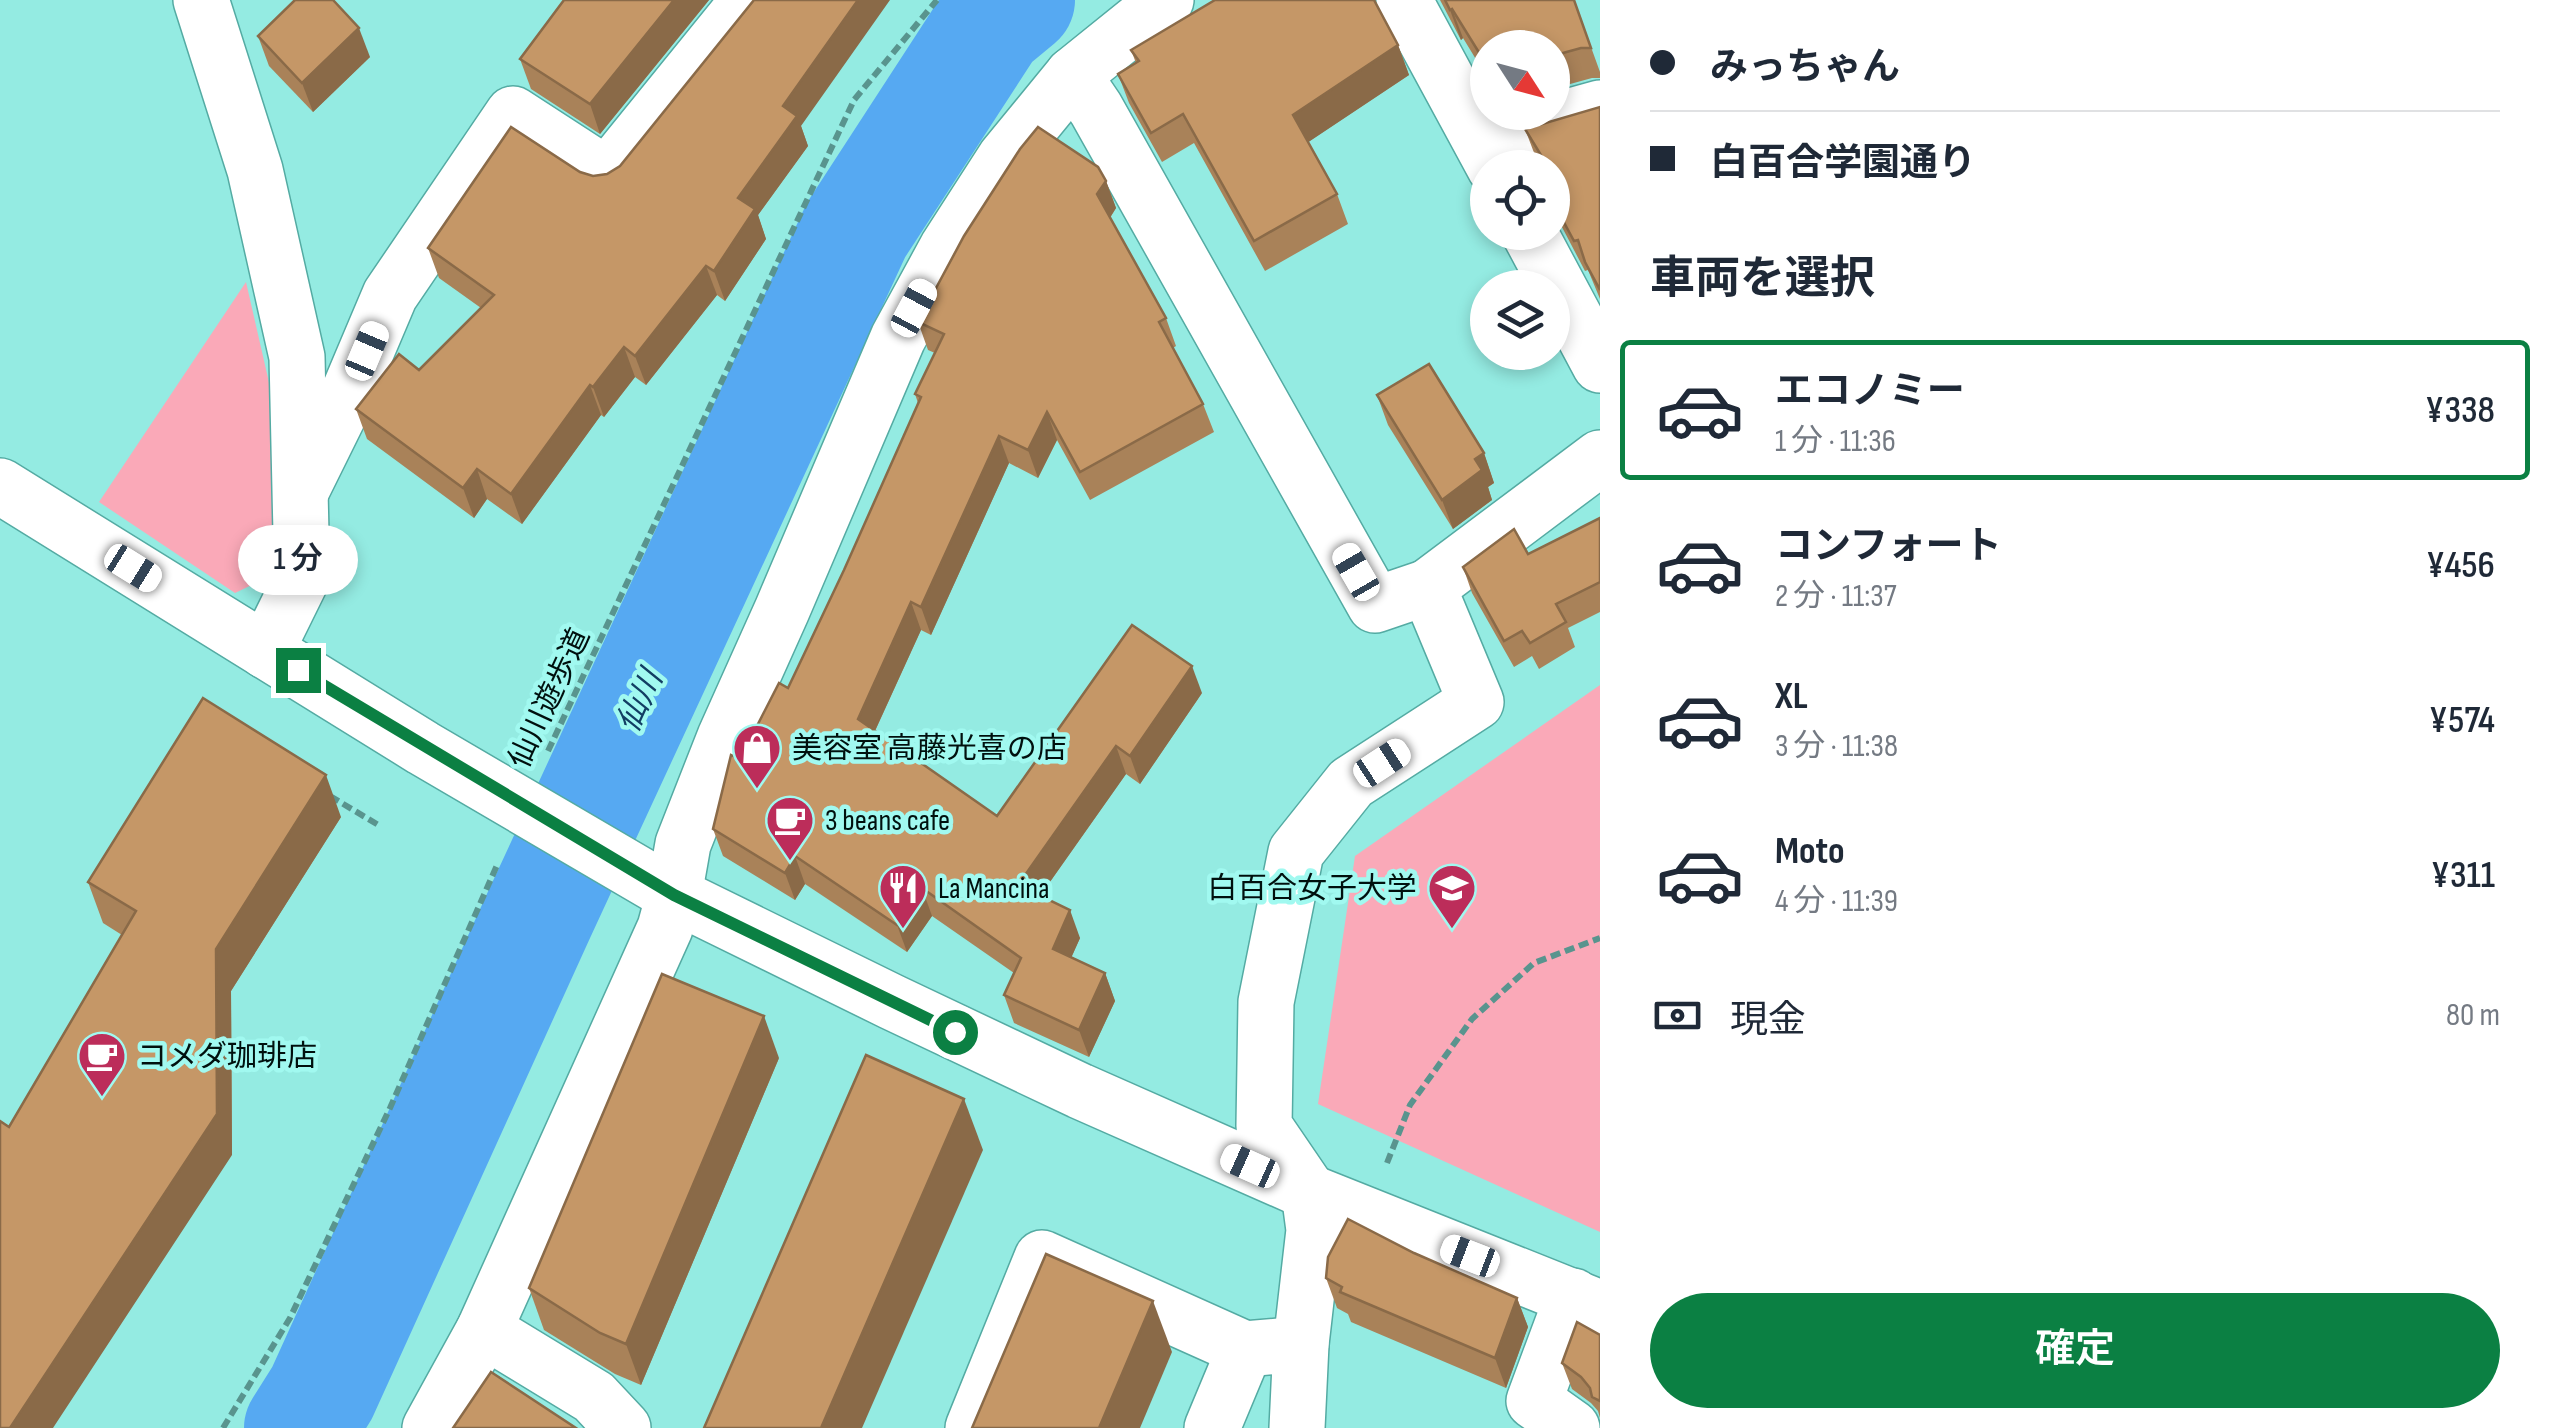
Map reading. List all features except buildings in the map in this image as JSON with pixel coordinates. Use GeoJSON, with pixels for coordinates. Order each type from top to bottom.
{"type":"FeatureCollection","features":[{"type":"Feature","properties":{"kind":"street"},"geometry":{"type":"LineString","coordinates":[[201,0],[256,170],[297,357],[302,578],[266,651]]}},
{"type":"Feature","properties":{"kind":"street"},"geometry":{"type":"LineString","coordinates":[[301,491],[343,406],[390,295],[513,114],[607,175],[749,0]]}},
{"type":"Feature","properties":{"kind":"street"},"geometry":{"type":"LineString","coordinates":[[430,1428],[484,1330],[665,928],[661,887],[683,844],[725,737],[898,338],[946,248],[1005,158],[1072,75],[1166,0]]}},
{"type":"Feature","properties":{"kind":"street"},"geometry":{"type":"LineString","coordinates":[[1404,0],[1486,150]]}},
{"type":"Feature","properties":{"kind":"street"},"geometry":{"type":"LineString","coordinates":[[1072,75],[1096,109],[1375,606],[1428,587],[1600,458]]}},
{"type":"Feature","properties":{"kind":"street"},"geometry":{"type":"LineString","coordinates":[[1498,150],[1600,108]]}},
{"type":"Feature","properties":{"kind":"street"},"geometry":{"type":"LineString","coordinates":[[1539,250],[1600,365]]}},
{"type":"Feature","properties":{"kind":"street"},"geometry":{"type":"LineString","coordinates":[[0,486],[424,748],[661,887],[1046,1074],[1309,1192],[1587,1302],[1534,1402],[1572,1428]]}},
{"type":"Feature","properties":{"kind":"street"},"geometry":{"type":"LineString","coordinates":[[1297,1428],[1314,1230],[1309,1192],[1264,1126],[1266,1002],[1296,852],[1351,783],[1476,702],[1428,587]]}},
{"type":"Feature","properties":{"kind":"street"},"geometry":{"type":"LineString","coordinates":[[973,1428],[1042,1258],[1245,1350],[1302,1344]]}},
{"type":"Feature","properties":{"kind":"street"},"geometry":{"type":"LineString","coordinates":[[484,1330],[594,1397],[623,1428]]}},
{"type":"Feature","properties":{"kind":"street"},"geometry":{"type":"LineString","coordinates":[[1212,1428],[1245,1350]]}},
{"type":"Feature","properties":{"kind":"path","name":"仙川遊歩道"},"geometry":{"type":"LineString","coordinates":[[223,1428],[298,1301],[390,1108],[854,100],[937,0]]}},
{"type":"Feature","properties":{"kind":"path"},"geometry":{"type":"LineString","coordinates":[[316,788],[380,826]]}},
{"type":"Feature","properties":{"kind":"path"},"geometry":{"type":"LineString","coordinates":[[1366,1215],[1410,1106],[1472,1018],[1534,963],[1600,938]]}},
{"type":"Feature","properties":{"kind":"shaded area"},"geometry":{"type":"Polygon","coordinates":[[[246,282],[273,400],[273,575],[235,593],[99,502],[246,282]]]}},
{"type":"Feature","properties":{"kind":"shaded area","name":"白百合女子大学"},"geometry":{"type":"Polygon","coordinates":[[[1600,685],[1600,1232],[1318,1104],[1355,856],[1600,685]]]}},
{"type":"Feature","properties":{"kind":"waterway","name":"仙川"},"geometry":{"type":"LineString","coordinates":[[300,1428],[322,1393],[856,230],[990,24],[1019,0]]}},
{"type":"Feature","properties":{"kind":"place","name":"美容室 高藤光喜の店"},"geometry":{"type":"Point","coordinates":[757,790]}},
{"type":"Feature","properties":{"kind":"place","name":"3 beans cafe"},"geometry":{"type":"Point","coordinates":[790,862]}},
{"type":"Feature","properties":{"kind":"place","name":"La Mancina"},"geometry":{"type":"Point","coordinates":[903,930]}},
{"type":"Feature","properties":{"kind":"place","name":"白百合女子大学"},"geometry":{"type":"Point","coordinates":[1452,930]}},
{"type":"Feature","properties":{"kind":"place","name":"コメダ珈琲店"},"geometry":{"type":"Point","coordinates":[102,1098]}},
{"type":"Feature","properties":{"kind":"route"},"geometry":{"type":"LineString","coordinates":[[298,670],[674,895],[955,1032]]}}]}
